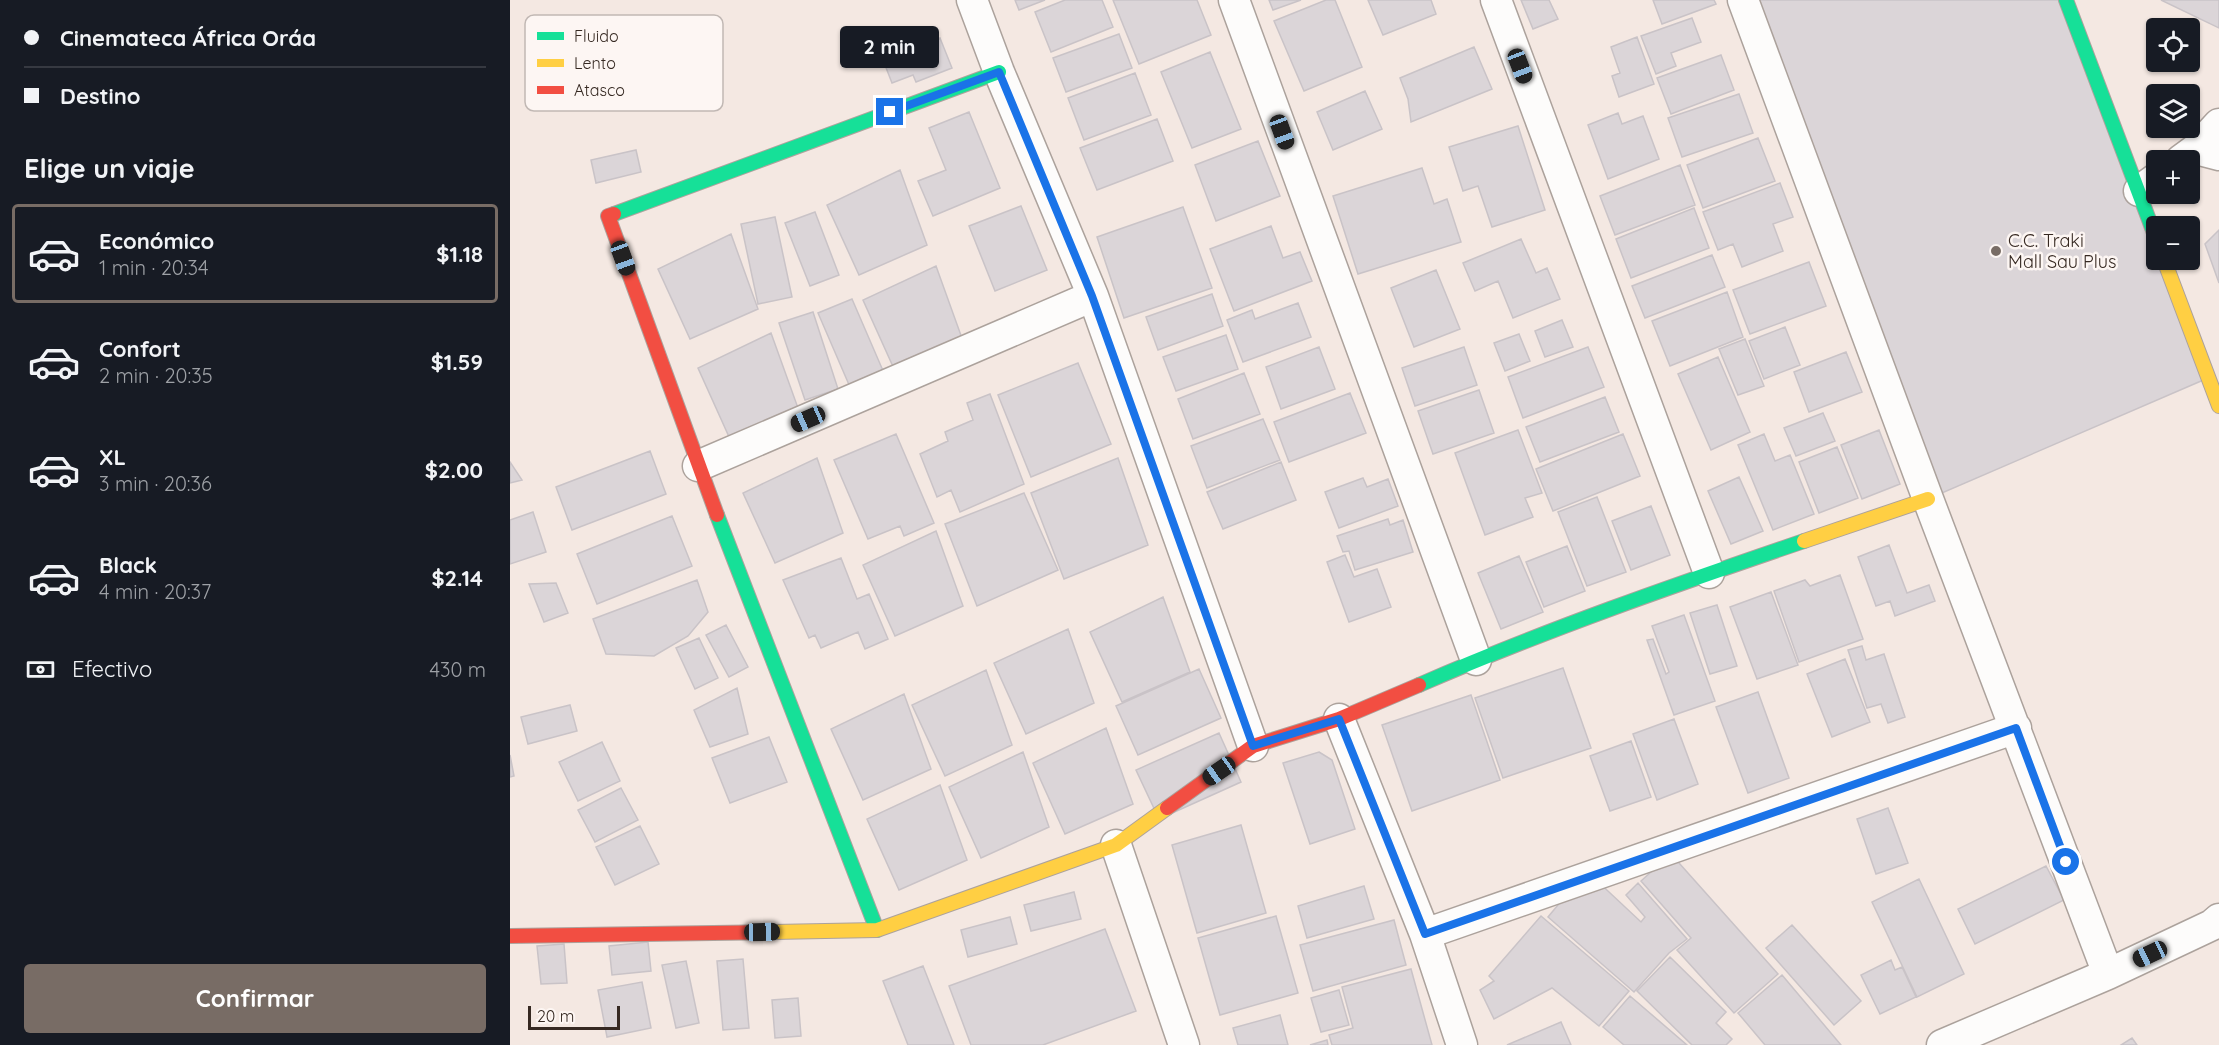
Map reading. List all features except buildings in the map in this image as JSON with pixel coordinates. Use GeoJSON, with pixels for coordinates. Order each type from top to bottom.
{"type":"FeatureCollection","features":[{"type":"Feature","properties":{"kind":"street"},"geometry":{"type":"LineString","coordinates":[[972,0],[999,72],[1092,296],[1253,746]]}},
{"type":"Feature","properties":{"kind":"street"},"geometry":{"type":"LineString","coordinates":[[1234,0],[1476,660]]}},
{"type":"Feature","properties":{"kind":"street"},"geometry":{"type":"LineString","coordinates":[[1496,0],[1709,573]]}},
{"type":"Feature","properties":{"kind":"street"},"geometry":{"type":"LineString","coordinates":[[1743,0],[1928,499],[2108,974]]}},
{"type":"Feature","properties":{"kind":"street"},"geometry":{"type":"LineString","coordinates":[[2066,0],[2146,180]]}},
{"type":"Feature","properties":{"kind":"street"},"geometry":{"type":"LineString","coordinates":[[877,930],[698,466],[608,216],[999,72]]}},
{"type":"Feature","properties":{"kind":"street"},"geometry":{"type":"LineString","coordinates":[[2200,153],[2219,124]]}},
{"type":"Feature","properties":{"kind":"street"},"geometry":{"type":"LineString","coordinates":[[2168,270],[2219,406]]}},
{"type":"Feature","properties":{"kind":"street"},"geometry":{"type":"LineString","coordinates":[[698,466],[1092,296]]}},
{"type":"Feature","properties":{"kind":"street"},"geometry":{"type":"LineString","coordinates":[[510,936],[877,930],[1116,845],[1253,746],[1339,719],[1476,660],[1709,573],[1928,499]]}},
{"type":"Feature","properties":{"kind":"street"},"geometry":{"type":"LineString","coordinates":[[1339,719],[1425,934],[1462,1045]]}},
{"type":"Feature","properties":{"kind":"street"},"geometry":{"type":"LineString","coordinates":[[1425,934],[2016,728]]}},
{"type":"Feature","properties":{"kind":"street"},"geometry":{"type":"LineString","coordinates":[[1116,845],[1184,1045]]}},
{"type":"Feature","properties":{"kind":"street"},"geometry":{"type":"LineString","coordinates":[[1942,1045],[2108,974],[2212,925],[2219,919]]}},
{"type":"Feature","properties":{"kind":"traffic: fast"},"geometry":{"type":"LineString","coordinates":[[2066,0],[2148,216]]}},
{"type":"Feature","properties":{"kind":"traffic: fast"},"geometry":{"type":"LineString","coordinates":[[614,214],[999,72]]}},
{"type":"Feature","properties":{"kind":"traffic: fast"},"geometry":{"type":"LineString","coordinates":[[717,515],[877,930]]}},
{"type":"Feature","properties":{"kind":"traffic: fast"},"geometry":{"type":"LineString","coordinates":[[1419,685],[1562,627],[1804,541]]}},
{"type":"Feature","properties":{"kind":"traffic: slow"},"geometry":{"type":"LineString","coordinates":[[2168,270],[2219,406]]}},
{"type":"Feature","properties":{"kind":"traffic: slow"},"geometry":{"type":"LineString","coordinates":[[1804,541],[1928,499]]}},
{"type":"Feature","properties":{"kind":"traffic: slow"},"geometry":{"type":"LineString","coordinates":[[773,932],[877,930],[1116,845],[1167,808]]}},
{"type":"Feature","properties":{"kind":"traffic: jam"},"geometry":{"type":"LineString","coordinates":[[614,214],[608,216],[717,515]]}},
{"type":"Feature","properties":{"kind":"traffic: jam"},"geometry":{"type":"LineString","coordinates":[[1167,808],[1253,746],[1339,719],[1419,685]]}},
{"type":"Feature","properties":{"kind":"traffic: jam"},"geometry":{"type":"LineString","coordinates":[[510,936],[773,932]]}},
{"type":"Feature","properties":{"kind":"place","name":"C.C. Traki Mall Sau Plus"},"geometry":{"type":"Point","coordinates":[1996,251]}},
{"type":"Feature","properties":{"kind":"route"},"geometry":{"type":"LineString","coordinates":[[890,112],[999,72],[1092,296],[1253,746],[1339,719],[1425,934],[2016,728],[2066,862]]}}]}
